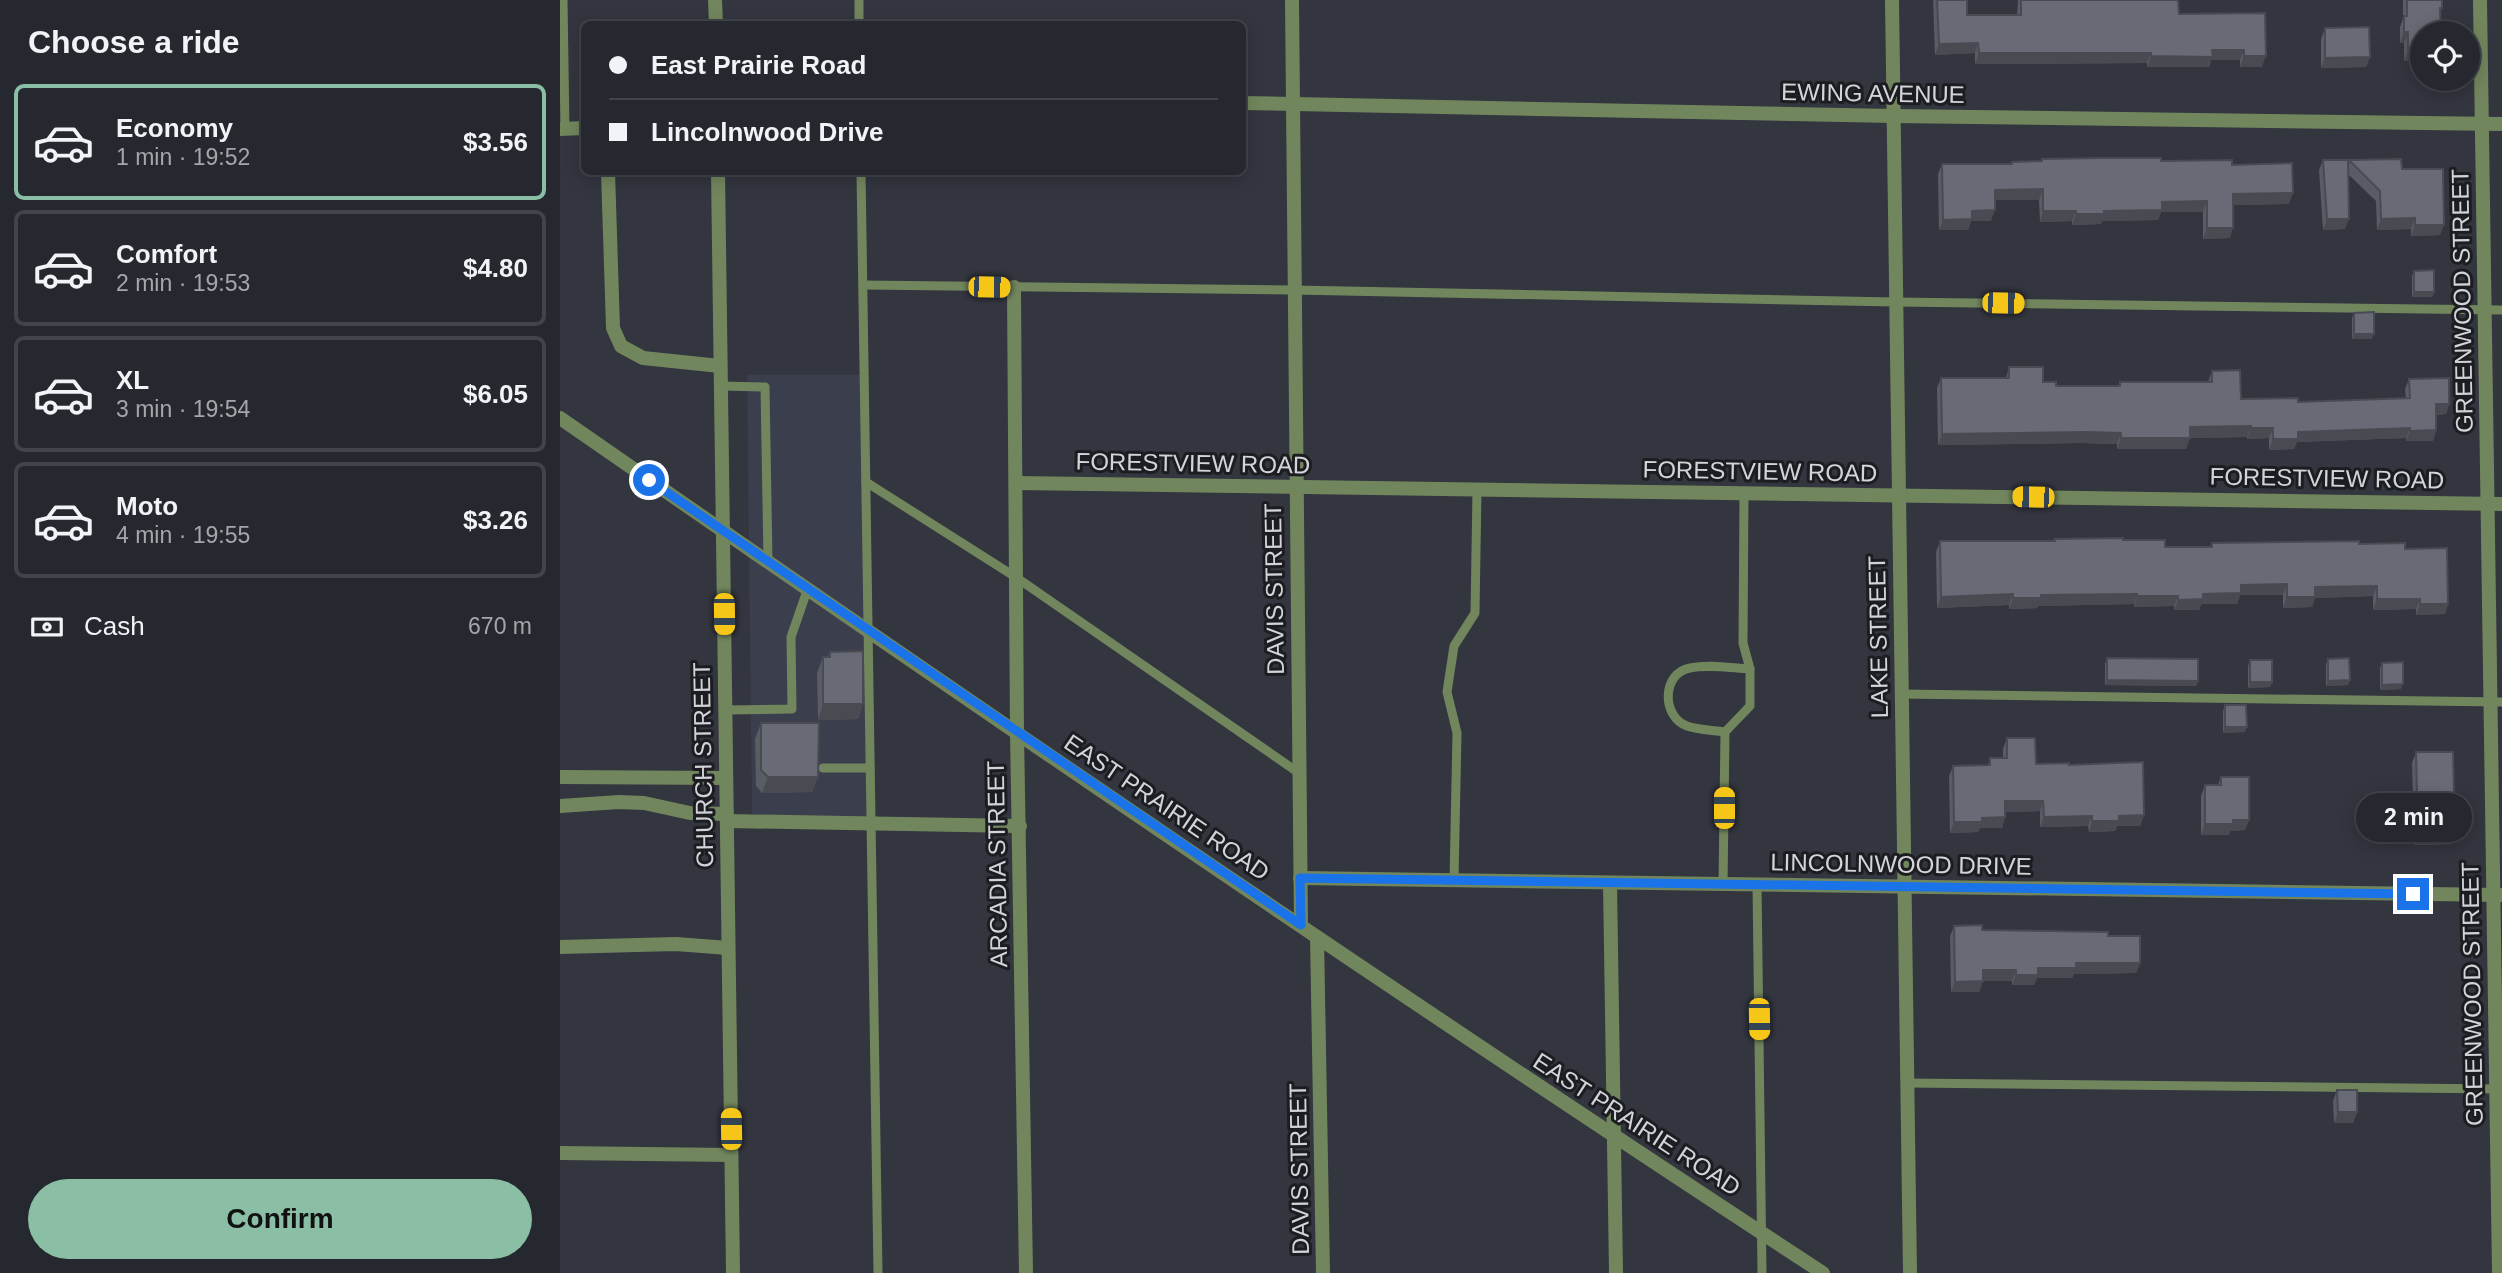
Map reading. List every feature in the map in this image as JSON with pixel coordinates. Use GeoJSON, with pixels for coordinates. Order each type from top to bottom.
{"type":"FeatureCollection","features":[{"type":"Feature","properties":{"kind":"street"},"geometry":{"type":"LineString","coordinates":[[715,0],[716,21]]}},
{"type":"Feature","properties":{"kind":"street","name":"DAVIS STREET"},"geometry":{"type":"LineString","coordinates":[[1292,0],[1301,925]]}},
{"type":"Feature","properties":{"kind":"street","name":"LAKE STREET"},"geometry":{"type":"LineString","coordinates":[[1892,0],[1910,1273]]}},
{"type":"Feature","properties":{"kind":"street","name":"GREENWOOD STREET"},"geometry":{"type":"LineString","coordinates":[[2480,0],[2485,309],[2495,503],[2499,1273]]}},
{"type":"Feature","properties":{"kind":"street","name":"EWING AVENUE"},"geometry":{"type":"LineString","coordinates":[[1246,103],[1893,116],[2502,124]]}},
{"type":"Feature","properties":{"kind":"street"},"geometry":{"type":"LineString","coordinates":[[562,129],[581,128]]}},
{"type":"Feature","properties":{"kind":"street"},"geometry":{"type":"LineString","coordinates":[[608,175],[613,328],[621,346],[643,358],[720,366]]}},
{"type":"Feature","properties":{"kind":"street","name":"CHURCH STREET"},"geometry":{"type":"LineString","coordinates":[[718,175],[733,1273]]}},
{"type":"Feature","properties":{"kind":"street","name":"ARCADIA STREET"},"geometry":{"type":"LineString","coordinates":[[1014,287],[1017,733],[1026,1273]]}},
{"type":"Feature","properties":{"kind":"street","name":"EAST PRAIRIE ROAD"},"geometry":{"type":"LineString","coordinates":[[560,418],[1317,937],[1614,1137],[1823,1273]]}},
{"type":"Feature","properties":{"kind":"street","name":"FORESTVIEW ROAD"},"geometry":{"type":"LineString","coordinates":[[1017,483],[2495,503]]}},
{"type":"Feature","properties":{"kind":"street"},"geometry":{"type":"LineString","coordinates":[[560,777],[726,778]]}},
{"type":"Feature","properties":{"kind":"street"},"geometry":{"type":"LineString","coordinates":[[560,806],[632,802],[727,818],[1020,825]]}},
{"type":"Feature","properties":{"kind":"street","name":"LINCOLNWOOD DRIVE"},"geometry":{"type":"LineString","coordinates":[[1300,878],[2498,895]]}},
{"type":"Feature","properties":{"kind":"street"},"geometry":{"type":"LineString","coordinates":[[1610,883],[1616,1273]]}},
{"type":"Feature","properties":{"kind":"street","name":"DAVIS STREET"},"geometry":{"type":"LineString","coordinates":[[1317,937],[1323,1273]]}},
{"type":"Feature","properties":{"kind":"street"},"geometry":{"type":"LineString","coordinates":[[560,947],[677,944],[728,948]]}},
{"type":"Feature","properties":{"kind":"street"},"geometry":{"type":"LineString","coordinates":[[560,1153],[731,1155]]}},
{"type":"Feature","properties":{"kind":"lane"},"geometry":{"type":"LineString","coordinates":[[562,129],[564,0]]}},
{"type":"Feature","properties":{"kind":"lane"},"geometry":{"type":"LineString","coordinates":[[859,0],[859,21]]}},
{"type":"Feature","properties":{"kind":"lane"},"geometry":{"type":"LineString","coordinates":[[861,175],[878,1273]]}},
{"type":"Feature","properties":{"kind":"lane"},"geometry":{"type":"LineString","coordinates":[[863,285],[2502,310]]}},
{"type":"Feature","properties":{"kind":"lane"},"geometry":{"type":"LineString","coordinates":[[721,386],[765,387],[768,561]]}},
{"type":"Feature","properties":{"kind":"lane"},"geometry":{"type":"LineString","coordinates":[[866,482],[1017,578],[1299,773]]}},
{"type":"Feature","properties":{"kind":"lane"},"geometry":{"type":"LineString","coordinates":[[1454,881],[1457,733],[1447,692],[1454,646],[1475,612],[1476,489]]}},
{"type":"Feature","properties":{"kind":"lane"},"geometry":{"type":"LineString","coordinates":[[1723,884],[1725,732],[1750,706],[1750,669],[1744,643],[1744,493]]}},
{"type":"Feature","properties":{"kind":"lane"},"geometry":{"type":"LineString","coordinates":[[725,709],[792,709],[791,636],[808,588]]}},
{"type":"Feature","properties":{"kind":"lane"},"geometry":{"type":"LineString","coordinates":[[1725,732],[1686,726],[1676,718],[1669,705],[1667,692],[1673,677],[1688,668],[1750,669]]}},
{"type":"Feature","properties":{"kind":"lane"},"geometry":{"type":"LineString","coordinates":[[1901,694],[2496,702]]}},
{"type":"Feature","properties":{"kind":"lane"},"geometry":{"type":"LineString","coordinates":[[823,768],[870,768]]}},
{"type":"Feature","properties":{"kind":"lane"},"geometry":{"type":"LineString","coordinates":[[1757,885],[1762,1273]]}},
{"type":"Feature","properties":{"kind":"lane"},"geometry":{"type":"LineString","coordinates":[[1907,1083],[2499,1089]]}},
{"type":"Feature","properties":{"kind":"shaded area"},"geometry":{"type":"Polygon","coordinates":[[[747,375],[862,375],[869,820],[752,819],[747,375]]]}},
{"type":"Feature","properties":{"kind":"building"},"geometry":{"type":"Polygon","coordinates":[[[1937,0],[1967,0],[1967,15],[2021,15],[2021,0],[2178,0],[2179,14],[2265,13],[2266,56],[2244,56],[2244,50],[2212,50],[2213,57],[2151,56],[2151,53],[1979,53],[1978,43],[1939,44],[1937,0]]]}},
{"type":"Feature","properties":{"kind":"building"},"geometry":{"type":"Polygon","coordinates":[[[2407,0],[2442,0],[2441,21],[2410,21],[2410,50],[2408,32],[2404,32],[2404,16],[2407,16],[2407,0]]]}},
{"type":"Feature","properties":{"kind":"building"},"geometry":{"type":"Polygon","coordinates":[[[2369,27],[2370,57],[2325,58],[2325,28],[2369,27]]]}},
{"type":"Feature","properties":{"kind":"building"},"geometry":{"type":"Polygon","coordinates":[[[2161,158],[2161,161],[2232,160],[2232,165],[2292,163],[2293,193],[2233,194],[2233,228],[2207,228],[2207,201],[2162,202],[2162,210],[2104,211],[2104,214],[2043,211],[2043,189],[1995,190],[1995,210],[1972,211],[1972,219],[1943,220],[1942,164],[2012,164],[2042,159],[2161,158]]]}},
{"type":"Feature","properties":{"kind":"building"},"geometry":{"type":"Polygon","coordinates":[[[2401,159],[2402,169],[2443,169],[2444,225],[2415,225],[2415,218],[2381,219],[2380,191],[2349,160],[2401,159]]]}},
{"type":"Feature","properties":{"kind":"building"},"geometry":{"type":"Polygon","coordinates":[[[2323,160],[2348,160],[2349,219],[2327,219],[2323,160]]]}},
{"type":"Feature","properties":{"kind":"building"},"geometry":{"type":"Polygon","coordinates":[[[2434,270],[2434,292],[2414,292],[2414,271],[2434,270]]]}},
{"type":"Feature","properties":{"kind":"building"},"geometry":{"type":"Polygon","coordinates":[[[2374,312],[2374,334],[2354,334],[2354,313],[2374,312]]]}},
{"type":"Feature","properties":{"kind":"building"},"geometry":{"type":"Polygon","coordinates":[[[2009,367],[2043,367],[2043,382],[2056,382],[2056,386],[2120,386],[2120,382],[2212,382],[2212,371],[2240,370],[2241,399],[2298,398],[2298,402],[2410,398],[2409,379],[2449,378],[2449,404],[2436,404],[2436,430],[2410,431],[2410,428],[2298,432],[2298,439],[2273,439],[2273,428],[2251,426],[2190,427],[2190,438],[2121,438],[2121,433],[2085,432],[1942,434],[1941,378],[2009,378],[2009,367]]]}},
{"type":"Feature","properties":{"kind":"building"},"geometry":{"type":"Polygon","coordinates":[[[2123,538],[2165,540],[2165,547],[2212,547],[2212,543],[2359,541],[2359,544],[2405,543],[2405,549],[2447,548],[2448,604],[2420,604],[2420,599],[2377,599],[2377,586],[2315,587],[2315,597],[2287,597],[2287,584],[2241,585],[2241,593],[2203,594],[2203,599],[2178,600],[2178,596],[2137,594],[2041,595],[2041,598],[2013,598],[2013,594],[1941,597],[1940,541],[2123,538]]]}},
{"type":"Feature","properties":{"kind":"building"},"geometry":{"type":"Polygon","coordinates":[[[863,651],[863,704],[823,704],[823,657],[830,657],[830,652],[863,651]]]}},
{"type":"Feature","properties":{"kind":"building"},"geometry":{"type":"Polygon","coordinates":[[[2107,658],[2198,659],[2198,681],[2107,680],[2107,658]]]}},
{"type":"Feature","properties":{"kind":"building"},"geometry":{"type":"Polygon","coordinates":[[[2349,658],[2350,680],[2328,681],[2328,659],[2349,658]]]}},
{"type":"Feature","properties":{"kind":"building"},"geometry":{"type":"Polygon","coordinates":[[[2250,660],[2272,660],[2272,682],[2250,682],[2250,660]]]}},
{"type":"Feature","properties":{"kind":"building"},"geometry":{"type":"Polygon","coordinates":[[[2403,662],[2403,684],[2382,685],[2382,663],[2403,662]]]}},
{"type":"Feature","properties":{"kind":"building"},"geometry":{"type":"Polygon","coordinates":[[[2225,705],[2246,705],[2247,727],[2225,727],[2225,705]]]}},
{"type":"Feature","properties":{"kind":"building"},"geometry":{"type":"Polygon","coordinates":[[[761,723],[819,723],[818,777],[768,777],[761,770],[761,723]]]}},
{"type":"Feature","properties":{"kind":"building"},"geometry":{"type":"Polygon","coordinates":[[[2007,738],[2035,738],[2036,764],[2143,762],[2144,815],[2119,816],[2119,821],[2092,821],[2092,816],[2044,817],[2043,801],[2005,801],[2005,817],[1982,818],[1982,822],[1954,822],[1953,766],[1990,765],[1990,758],[2007,758],[2007,738]]]}},
{"type":"Feature","properties":{"kind":"building"},"geometry":{"type":"Polygon","coordinates":[[[2416,752],[2453,752],[2455,834],[2418,834],[2416,752]]]}},
{"type":"Feature","properties":{"kind":"building"},"geometry":{"type":"Polygon","coordinates":[[[2221,777],[2249,777],[2249,820],[2233,820],[2233,824],[2205,824],[2205,785],[2221,785],[2221,777]]]}},
{"type":"Feature","properties":{"kind":"building"},"geometry":{"type":"Polygon","coordinates":[[[1982,925],[1982,930],[2108,932],[2108,936],[2140,936],[2140,963],[2076,963],[2076,968],[2038,968],[2038,975],[2016,975],[2016,970],[1983,970],[1983,981],[1955,982],[1954,926],[1982,925]]]}},
{"type":"Feature","properties":{"kind":"building"},"geometry":{"type":"Polygon","coordinates":[[[2337,1090],[2357,1090],[2357,1112],[2338,1112],[2337,1090]]]}},
{"type":"Feature","properties":{"kind":"route"},"geometry":{"type":"LineString","coordinates":[[649,480],[1301,925],[1300,878],[2413,894]]}}]}
